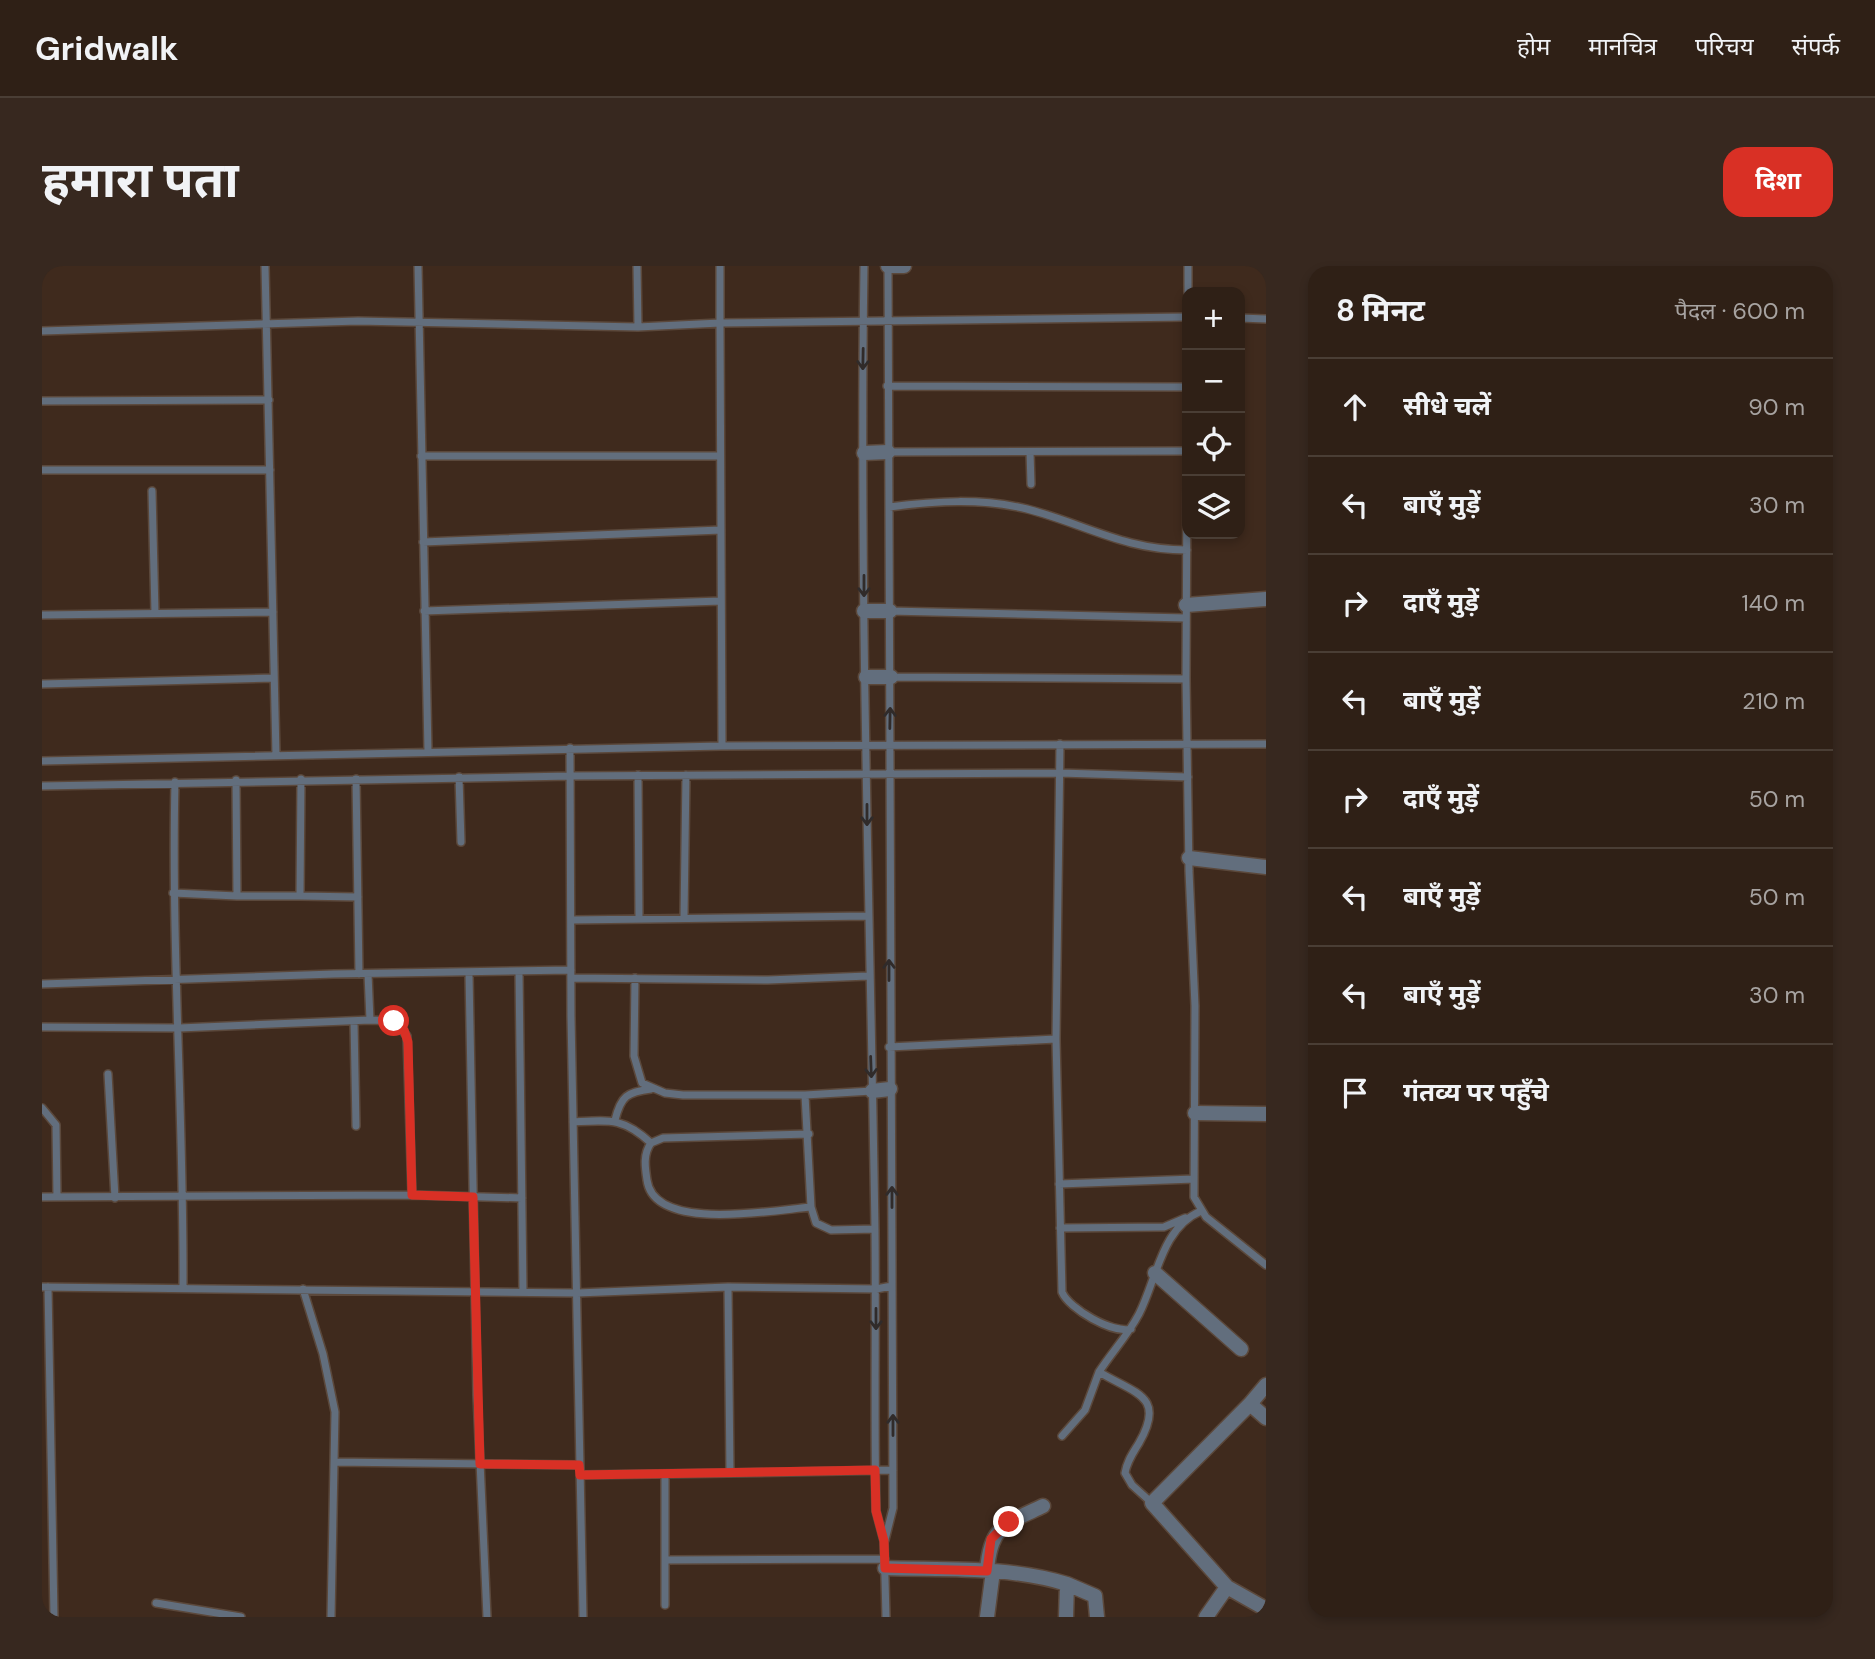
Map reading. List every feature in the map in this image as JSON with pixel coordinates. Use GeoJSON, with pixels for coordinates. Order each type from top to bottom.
{"type":"FeatureCollection","features":[{"type":"Feature","properties":{"kind":"street"},"geometry":{"type":"LineString","coordinates":[[888,266],[904,266]]}},
{"type":"Feature","properties":{"kind":"street"},"geometry":{"type":"LineString","coordinates":[[864,453],[888,452]]}},
{"type":"Feature","properties":{"kind":"street"},"geometry":{"type":"LineString","coordinates":[[1186,612],[1266,599]]}},
{"type":"Feature","properties":{"kind":"street"},"geometry":{"type":"LineString","coordinates":[[864,611],[890,611]]}},
{"type":"Feature","properties":{"kind":"street"},"geometry":{"type":"LineString","coordinates":[[866,677],[891,677]]}},
{"type":"Feature","properties":{"kind":"street"},"geometry":{"type":"LineString","coordinates":[[1189,858],[1266,867]]}},
{"type":"Feature","properties":{"kind":"street"},"geometry":{"type":"LineString","coordinates":[[872,1091],[890,1089]]}},
{"type":"Feature","properties":{"kind":"street"},"geometry":{"type":"LineString","coordinates":[[1195,1113],[1266,1114]]}},
{"type":"Feature","properties":{"kind":"street"},"geometry":{"type":"LineString","coordinates":[[1155,1273],[1241,1349]]}},
{"type":"Feature","properties":{"kind":"street"},"geometry":{"type":"LineString","coordinates":[[1263,1610],[1227,1587],[1152,1503],[1266,1385]]}},
{"type":"Feature","properties":{"kind":"street"},"geometry":{"type":"LineString","coordinates":[[1250,1404],[1266,1418]]}},
{"type":"Feature","properties":{"kind":"street"},"geometry":{"type":"LineString","coordinates":[[987,1617],[989,1547],[996,1532],[1009,1522],[1043,1506]]}},
{"type":"Feature","properties":{"kind":"street"},"geometry":{"type":"LineString","coordinates":[[885,1563],[990,1571],[1039,1577],[1067,1584],[1095,1596],[1097,1617]]}},
{"type":"Feature","properties":{"kind":"street"},"geometry":{"type":"LineString","coordinates":[[1066,1617],[1067,1584]]}},
{"type":"Feature","properties":{"kind":"street"},"geometry":{"type":"LineString","coordinates":[[1206,1617],[1227,1587]]}},
{"type":"Feature","properties":{"kind":"lane"},"geometry":{"type":"LineString","coordinates":[[265,266],[276,755]]}},
{"type":"Feature","properties":{"kind":"lane"},"geometry":{"type":"LineString","coordinates":[[418,266],[428,751]]}},
{"type":"Feature","properties":{"kind":"lane"},"geometry":{"type":"LineString","coordinates":[[637,266],[638,327]]}},
{"type":"Feature","properties":{"kind":"lane"},"geometry":{"type":"LineString","coordinates":[[720,266],[722,746]]}},
{"type":"Feature","properties":{"kind":"lane"},"geometry":{"type":"LineString","coordinates":[[864,266],[867,976],[876,1289],[875,1470],[876,1511],[884,1541],[886,1617]]}},
{"type":"Feature","properties":{"kind":"lane"},"geometry":{"type":"LineString","coordinates":[[884,1541],[893,1508],[891,677],[886,320],[888,266]]}},
{"type":"Feature","properties":{"kind":"lane"},"geometry":{"type":"LineString","coordinates":[[1188,266],[1188,287]]}},
{"type":"Feature","properties":{"kind":"lane"},"geometry":{"type":"LineString","coordinates":[[42,331],[268,323],[638,327],[720,323],[1182,317]]}},
{"type":"Feature","properties":{"kind":"lane"},"geometry":{"type":"LineString","coordinates":[[1245,318],[1266,319]]}},
{"type":"Feature","properties":{"kind":"lane"},"geometry":{"type":"LineString","coordinates":[[887,386],[1182,387]]}},
{"type":"Feature","properties":{"kind":"lane"},"geometry":{"type":"LineString","coordinates":[[42,401],[269,400]]}},
{"type":"Feature","properties":{"kind":"lane"},"geometry":{"type":"LineString","coordinates":[[888,452],[1182,451]]}},
{"type":"Feature","properties":{"kind":"lane"},"geometry":{"type":"LineString","coordinates":[[1030,452],[1031,484]]}},
{"type":"Feature","properties":{"kind":"lane"},"geometry":{"type":"LineString","coordinates":[[421,456],[720,456]]}},
{"type":"Feature","properties":{"kind":"lane"},"geometry":{"type":"LineString","coordinates":[[42,470],[271,470]]}},
{"type":"Feature","properties":{"kind":"lane"},"geometry":{"type":"LineString","coordinates":[[152,491],[155,614]]}},
{"type":"Feature","properties":{"kind":"lane"},"geometry":{"type":"LineString","coordinates":[[889,507],[968,502],[999,504],[1030,510],[1139,547],[1186,550]]}},
{"type":"Feature","properties":{"kind":"lane"},"geometry":{"type":"LineString","coordinates":[[423,542],[721,530]]}},
{"type":"Feature","properties":{"kind":"lane"},"geometry":{"type":"LineString","coordinates":[[1186,539],[1189,858],[1195,1006],[1194,1197],[1201,1211],[1266,1265]]}},
{"type":"Feature","properties":{"kind":"lane"},"geometry":{"type":"LineString","coordinates":[[424,611],[721,601]]}},
{"type":"Feature","properties":{"kind":"lane"},"geometry":{"type":"LineString","coordinates":[[890,611],[1186,612]]}},
{"type":"Feature","properties":{"kind":"lane"},"geometry":{"type":"LineString","coordinates":[[42,615],[273,612]]}},
{"type":"Feature","properties":{"kind":"lane"},"geometry":{"type":"LineString","coordinates":[[891,677],[1186,679]]}},
{"type":"Feature","properties":{"kind":"lane"},"geometry":{"type":"LineString","coordinates":[[42,684],[274,678]]}},
{"type":"Feature","properties":{"kind":"lane"},"geometry":{"type":"LineString","coordinates":[[1060,744],[1056,1039],[1061,1283],[1068,1304],[1122,1331],[1131,1329]]}},
{"type":"Feature","properties":{"kind":"lane"},"geometry":{"type":"LineString","coordinates":[[42,761],[570,748],[1266,744]]}},
{"type":"Feature","properties":{"kind":"lane"},"geometry":{"type":"LineString","coordinates":[[570,748],[573,1122],[583,1617]]}},
{"type":"Feature","properties":{"kind":"lane"},"geometry":{"type":"LineString","coordinates":[[42,786],[236,780],[867,773],[1060,773],[1188,777]]}},
{"type":"Feature","properties":{"kind":"lane"},"geometry":{"type":"LineString","coordinates":[[638,775],[639,918]]}},
{"type":"Feature","properties":{"kind":"lane"},"geometry":{"type":"LineString","coordinates":[[684,917],[686,775]]}},
{"type":"Feature","properties":{"kind":"lane"},"geometry":{"type":"LineString","coordinates":[[459,777],[461,842]]}},
{"type":"Feature","properties":{"kind":"lane"},"geometry":{"type":"LineString","coordinates":[[300,895],[301,779]]}},
{"type":"Feature","properties":{"kind":"lane"},"geometry":{"type":"LineString","coordinates":[[356,779],[359,974]]}},
{"type":"Feature","properties":{"kind":"lane"},"geometry":{"type":"LineString","coordinates":[[236,780],[237,896]]}},
{"type":"Feature","properties":{"kind":"lane"},"geometry":{"type":"LineString","coordinates":[[175,782],[173,893],[184,1198],[183,1288]]}},
{"type":"Feature","properties":{"kind":"lane"},"geometry":{"type":"LineString","coordinates":[[173,893],[358,897]]}},
{"type":"Feature","properties":{"kind":"lane"},"geometry":{"type":"LineString","coordinates":[[571,920],[867,916]]}},
{"type":"Feature","properties":{"kind":"lane"},"geometry":{"type":"LineString","coordinates":[[42,984],[519,972],[635,978],[768,980],[867,976]]}},
{"type":"Feature","properties":{"kind":"lane"},"geometry":{"type":"LineString","coordinates":[[519,972],[523,1292]]}},
{"type":"Feature","properties":{"kind":"lane"},"geometry":{"type":"LineString","coordinates":[[368,974],[370,1020]]}},
{"type":"Feature","properties":{"kind":"lane"},"geometry":{"type":"LineString","coordinates":[[469,974],[475,1290],[487,1617]]}},
{"type":"Feature","properties":{"kind":"lane"},"geometry":{"type":"LineString","coordinates":[[635,978],[635,1066],[642,1083],[652,1089]]}},
{"type":"Feature","properties":{"kind":"lane"},"geometry":{"type":"LineString","coordinates":[[42,1027],[179,1028],[394,1021],[400,1024],[407,1036],[412,1195]]}},
{"type":"Feature","properties":{"kind":"lane"},"geometry":{"type":"LineString","coordinates":[[354,1022],[356,1126]]}},
{"type":"Feature","properties":{"kind":"lane"},"geometry":{"type":"LineString","coordinates":[[890,1047],[1056,1039]]}},
{"type":"Feature","properties":{"kind":"lane"},"geometry":{"type":"LineString","coordinates":[[108,1074],[115,1198]]}},
{"type":"Feature","properties":{"kind":"lane"},"geometry":{"type":"LineString","coordinates":[[615,1120],[620,1100],[629,1091],[652,1089],[683,1096],[719,1097],[805,1096],[872,1091]]}},
{"type":"Feature","properties":{"kind":"lane"},"geometry":{"type":"LineString","coordinates":[[805,1096],[811,1207],[816,1223],[842,1231],[875,1229]]}},
{"type":"Feature","properties":{"kind":"lane"},"geometry":{"type":"LineString","coordinates":[[42,1108],[56,1125],[57,1197]]}},
{"type":"Feature","properties":{"kind":"lane"},"geometry":{"type":"LineString","coordinates":[[573,1122],[615,1120],[635,1128],[651,1143]]}},
{"type":"Feature","properties":{"kind":"lane"},"geometry":{"type":"LineString","coordinates":[[809,1134],[663,1138],[651,1143],[645,1156],[648,1186],[652,1196],[666,1206],[713,1214],[811,1207]]}},
{"type":"Feature","properties":{"kind":"lane"},"geometry":{"type":"LineString","coordinates":[[1059,1184],[1194,1179]]}},
{"type":"Feature","properties":{"kind":"lane"},"geometry":{"type":"LineString","coordinates":[[42,1197],[412,1195],[522,1198]]}},
{"type":"Feature","properties":{"kind":"lane"},"geometry":{"type":"LineString","coordinates":[[1060,1227],[1164,1227],[1201,1211]]}},
{"type":"Feature","properties":{"kind":"lane"},"geometry":{"type":"LineString","coordinates":[[1062,1436],[1085,1410],[1099,1372],[1131,1329],[1146,1299],[1166,1246],[1186,1218]]}},
{"type":"Feature","properties":{"kind":"lane"},"geometry":{"type":"LineString","coordinates":[[54,1617],[45,1287],[577,1293],[728,1287],[876,1289],[892,1286]]}},
{"type":"Feature","properties":{"kind":"lane"},"geometry":{"type":"LineString","coordinates":[[728,1287],[730,1473]]}},
{"type":"Feature","properties":{"kind":"lane"},"geometry":{"type":"LineString","coordinates":[[303,1289],[330,1384],[335,1412],[331,1617]]}},
{"type":"Feature","properties":{"kind":"lane"},"geometry":{"type":"LineString","coordinates":[[1099,1372],[1142,1398],[1150,1407],[1151,1420],[1128,1462],[1125,1473],[1132,1485],[1152,1503]]}},
{"type":"Feature","properties":{"kind":"lane"},"geometry":{"type":"LineString","coordinates":[[335,1462],[579,1465]]}},
{"type":"Feature","properties":{"kind":"lane"},"geometry":{"type":"LineString","coordinates":[[580,1475],[893,1470]]}},
{"type":"Feature","properties":{"kind":"lane"},"geometry":{"type":"LineString","coordinates":[[665,1474],[665,1605]]}},
{"type":"Feature","properties":{"kind":"lane"},"geometry":{"type":"LineString","coordinates":[[665,1560],[885,1563]]}},
{"type":"Feature","properties":{"kind":"lane"},"geometry":{"type":"LineString","coordinates":[[156,1603],[241,1617]]}},
{"type":"Feature","properties":{"kind":"route"},"geometry":{"type":"LineString","coordinates":[[394,1021],[400,1024],[408,1042],[412,1195],[473,1197],[480,1464],[579,1465],[580,1475],[875,1470],[876,1511],[884,1541],[885,1568],[987,1571],[991,1539],[1009,1522]]}}]}
